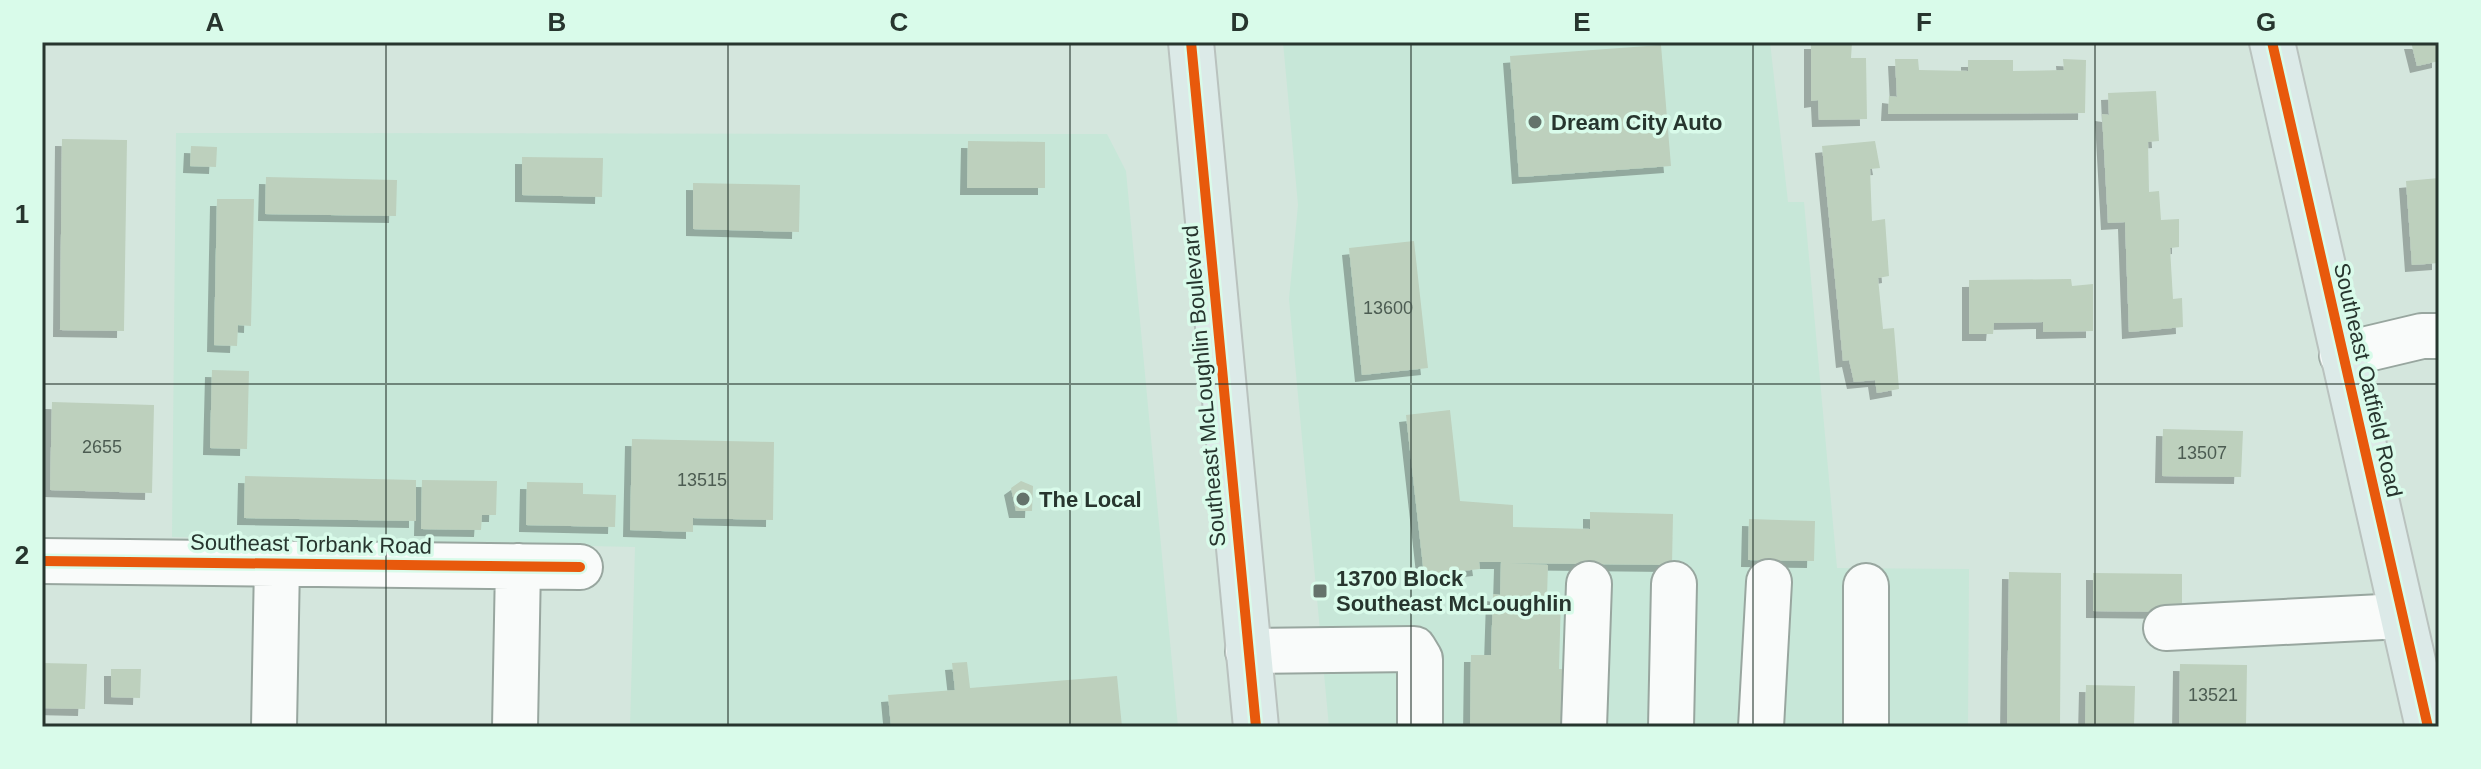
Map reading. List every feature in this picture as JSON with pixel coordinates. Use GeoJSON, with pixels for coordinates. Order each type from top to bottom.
{"type":"FeatureCollection","features":[{"type":"Feature","properties":{"kind":"main road","name":"Southeast McLoughlin Boulevard"},"geometry":{"type":"LineString","coordinates":[[1191,42],[1256,727]]}},
{"type":"Feature","properties":{"kind":"main road","name":"Southeast Oatfield Road"},"geometry":{"type":"LineString","coordinates":[[2272,42],[2428,727]]}},
{"type":"Feature","properties":{"kind":"street"},"geometry":{"type":"LineString","coordinates":[[2342,355],[2422,336],[2439,336]]}},
{"type":"Feature","properties":{"kind":"street","name":"Southeast Torbank Road"},"geometry":{"type":"LineString","coordinates":[[42,561],[580,567]]}},
{"type":"Feature","properties":{"kind":"street"},"geometry":{"type":"LineString","coordinates":[[274,727],[277,564]]}},
{"type":"Feature","properties":{"kind":"street"},"geometry":{"type":"LineString","coordinates":[[515,727],[518,566]]}},
{"type":"Feature","properties":{"kind":"street"},"geometry":{"type":"LineString","coordinates":[[1761,727],[1769,582]]}},
{"type":"Feature","properties":{"kind":"street"},"geometry":{"type":"LineString","coordinates":[[1584,727],[1589,584]]}},
{"type":"Feature","properties":{"kind":"street"},"geometry":{"type":"LineString","coordinates":[[1671,727],[1674,584]]}},
{"type":"Feature","properties":{"kind":"street"},"geometry":{"type":"LineString","coordinates":[[1866,586],[1866,727]]}},
{"type":"Feature","properties":{"kind":"street"},"geometry":{"type":"LineString","coordinates":[[2166,628],[2402,616]]}},
{"type":"Feature","properties":{"kind":"street"},"geometry":{"type":"LineString","coordinates":[[1248,651],[1414,649],[1420,659],[1420,727]]}},
{"type":"Feature","properties":{"kind":"shaded area"},"geometry":{"type":"Polygon","coordinates":[[[1283,42],[1770,42],[1788,202],[1804,202],[1837,568],[1969,569],[1968,727],[1329,727],[1289,299],[1298,205],[1283,42]]]}},
{"type":"Feature","properties":{"kind":"shaded area"},"geometry":{"type":"Polygon","coordinates":[[[176,133],[1107,134],[1126,171],[1178,727],[630,727],[635,547],[172,537],[176,133]]]}},
{"type":"Feature","properties":{"kind":"building"},"geometry":{"type":"Polygon","coordinates":[[[1811,42],[1852,42],[1851,58],[1866,58],[1867,119],[1819,120],[1818,100],[1811,101],[1811,42]]]}},
{"type":"Feature","properties":{"kind":"building"},"geometry":{"type":"Polygon","coordinates":[[[2411,42],[2439,42],[2439,61],[2417,66],[2411,42]]]}},
{"type":"Feature","properties":{"kind":"building"},"geometry":{"type":"Polygon","coordinates":[[[1661,45],[1671,166],[1519,177],[1510,56],[1661,45]]]}},
{"type":"Feature","properties":{"kind":"building"},"geometry":{"type":"Polygon","coordinates":[[[1895,59],[1918,59],[1919,70],[1968,71],[1968,60],[2013,60],[2013,71],[2064,70],[2063,59],[2086,60],[2085,113],[1888,114],[1889,96],[1897,97],[1895,59]]]}},
{"type":"Feature","properties":{"kind":"building"},"geometry":{"type":"Polygon","coordinates":[[[2156,91],[2159,141],[2148,142],[2149,192],[2159,191],[2161,220],[2179,219],[2179,247],[2170,248],[2173,299],[2182,298],[2183,327],[2129,332],[2125,222],[2108,223],[2102,114],[2109,115],[2108,93],[2156,91]]]}},
{"type":"Feature","properties":{"kind":"building"},"geometry":{"type":"Polygon","coordinates":[[[62,139],[127,140],[124,331],[60,330],[62,139]]]}},
{"type":"Feature","properties":{"kind":"building"},"geometry":{"type":"Polygon","coordinates":[[[968,141],[1045,142],[1045,188],[967,188],[968,141]]]}},
{"type":"Feature","properties":{"kind":"building"},"geometry":{"type":"Polygon","coordinates":[[[1875,141],[1880,168],[1870,169],[1872,221],[1885,219],[1889,276],[1878,278],[1883,329],[1894,328],[1899,389],[1877,393],[1875,380],[1854,382],[1849,360],[1843,361],[1822,146],[1875,141]]]}},
{"type":"Feature","properties":{"kind":"building"},"geometry":{"type":"Polygon","coordinates":[[[191,146],[217,147],[216,167],[190,166],[191,146]]]}},
{"type":"Feature","properties":{"kind":"building"},"geometry":{"type":"Polygon","coordinates":[[[522,157],[603,158],[602,197],[522,195],[522,157]]]}},
{"type":"Feature","properties":{"kind":"building"},"geometry":{"type":"Polygon","coordinates":[[[266,177],[397,180],[396,216],[265,214],[266,177]]]}},
{"type":"Feature","properties":{"kind":"building"},"geometry":{"type":"Polygon","coordinates":[[[2439,178],[2439,263],[2412,265],[2406,181],[2439,178]]]}},
{"type":"Feature","properties":{"kind":"building"},"geometry":{"type":"Polygon","coordinates":[[[693,183],[800,185],[799,232],[693,229],[693,183]]]}},
{"type":"Feature","properties":{"kind":"building"},"geometry":{"type":"Polygon","coordinates":[[[217,199],[254,199],[251,326],[238,325],[237,346],[214,345],[217,199]]]}},
{"type":"Feature","properties":{"kind":"building"},"geometry":{"type":"Polygon","coordinates":[[[1414,241],[1428,368],[1362,375],[1349,248],[1414,241]]]}},
{"type":"Feature","properties":{"kind":"building"},"geometry":{"type":"Polygon","coordinates":[[[2071,279],[2072,286],[2093,284],[2093,331],[2043,332],[2043,322],[1994,323],[1993,334],[1969,334],[1969,280],[2071,279]]]}},
{"type":"Feature","properties":{"kind":"building"},"geometry":{"type":"Polygon","coordinates":[[[212,370],[249,371],[247,449],[210,448],[212,370]]]}},
{"type":"Feature","properties":{"kind":"building"},"geometry":{"type":"Polygon","coordinates":[[[52,402],[154,405],[152,493],[50,490],[52,402]]]}},
{"type":"Feature","properties":{"kind":"building"},"geometry":{"type":"Polygon","coordinates":[[[1450,410],[1460,501],[1513,505],[1513,527],[1590,529],[1590,512],[1673,514],[1672,565],[1509,563],[1548,565],[1547,597],[1561,597],[1559,669],[1573,669],[1572,727],[1470,727],[1471,655],[1491,655],[1493,594],[1500,595],[1501,562],[1479,562],[1480,569],[1424,575],[1406,415],[1450,410]]]}},
{"type":"Feature","properties":{"kind":"building"},"geometry":{"type":"Polygon","coordinates":[[[2163,429],[2243,431],[2241,477],[2162,476],[2163,429]]]}},
{"type":"Feature","properties":{"kind":"building"},"geometry":{"type":"Polygon","coordinates":[[[632,439],[774,442],[773,520],[693,518],[693,532],[630,530],[632,439]]]}},
{"type":"Feature","properties":{"kind":"building"},"geometry":{"type":"Polygon","coordinates":[[[245,476],[416,480],[416,521],[244,518],[245,476]]]}},
{"type":"Feature","properties":{"kind":"building"},"geometry":{"type":"Polygon","coordinates":[[[422,480],[497,481],[496,515],[482,515],[481,530],[421,529],[422,480]]]}},
{"type":"Feature","properties":{"kind":"building","name":"The Local"},"geometry":{"type":"Polygon","coordinates":[[[1021,481],[1033,486],[1032,511],[1016,511],[1011,488],[1021,481]]]}},
{"type":"Feature","properties":{"kind":"building"},"geometry":{"type":"Polygon","coordinates":[[[527,482],[583,483],[583,494],[616,495],[615,527],[526,525],[527,482]]]}},
{"type":"Feature","properties":{"kind":"building"},"geometry":{"type":"Polygon","coordinates":[[[1749,519],[1815,521],[1814,561],[1748,560],[1749,519]]]}},
{"type":"Feature","properties":{"kind":"building"},"geometry":{"type":"Polygon","coordinates":[[[2009,572],[2061,573],[2060,727],[2007,727],[2009,572]]]}},
{"type":"Feature","properties":{"kind":"building"},"geometry":{"type":"Polygon","coordinates":[[[2093,573],[2182,574],[2182,612],[2093,611],[2093,573]]]}},
{"type":"Feature","properties":{"kind":"building"},"geometry":{"type":"Polygon","coordinates":[[[967,662],[970,688],[1117,676],[1122,727],[891,727],[888,695],[955,690],[952,663],[967,662]]]}},
{"type":"Feature","properties":{"kind":"building"},"geometry":{"type":"Polygon","coordinates":[[[42,663],[87,664],[85,709],[42,708],[42,663]]]}},
{"type":"Feature","properties":{"kind":"building"},"geometry":{"type":"Polygon","coordinates":[[[2180,664],[2247,665],[2246,726],[2179,725],[2180,664]]]}},
{"type":"Feature","properties":{"kind":"building"},"geometry":{"type":"Polygon","coordinates":[[[111,669],[141,669],[140,698],[111,697],[111,669]]]}},
{"type":"Feature","properties":{"kind":"building"},"geometry":{"type":"Polygon","coordinates":[[[2086,685],[2135,686],[2134,727],[2085,727],[2086,685]]]}},
{"type":"Feature","properties":{"kind":"cycle path"},"geometry":{"type":"LineString","coordinates":[[1191,42],[1256,727]]}},
{"type":"Feature","properties":{"kind":"cycle path"},"geometry":{"type":"LineString","coordinates":[[2272,42],[2428,727]]}},
{"type":"Feature","properties":{"kind":"cycle path"},"geometry":{"type":"LineString","coordinates":[[42,561],[580,567]]}},
{"type":"Feature","properties":{"kind":"place","name":"Dream City Auto"},"geometry":{"type":"Point","coordinates":[1535,122]}},
{"type":"Feature","properties":{"kind":"place","name":"The Local"},"geometry":{"type":"Point","coordinates":[1023,499]}},
{"type":"Feature","properties":{"kind":"place","name":"13700 Block Southeast McLoughlin"},"geometry":{"type":"Point","coordinates":[1320,591]}}]}
